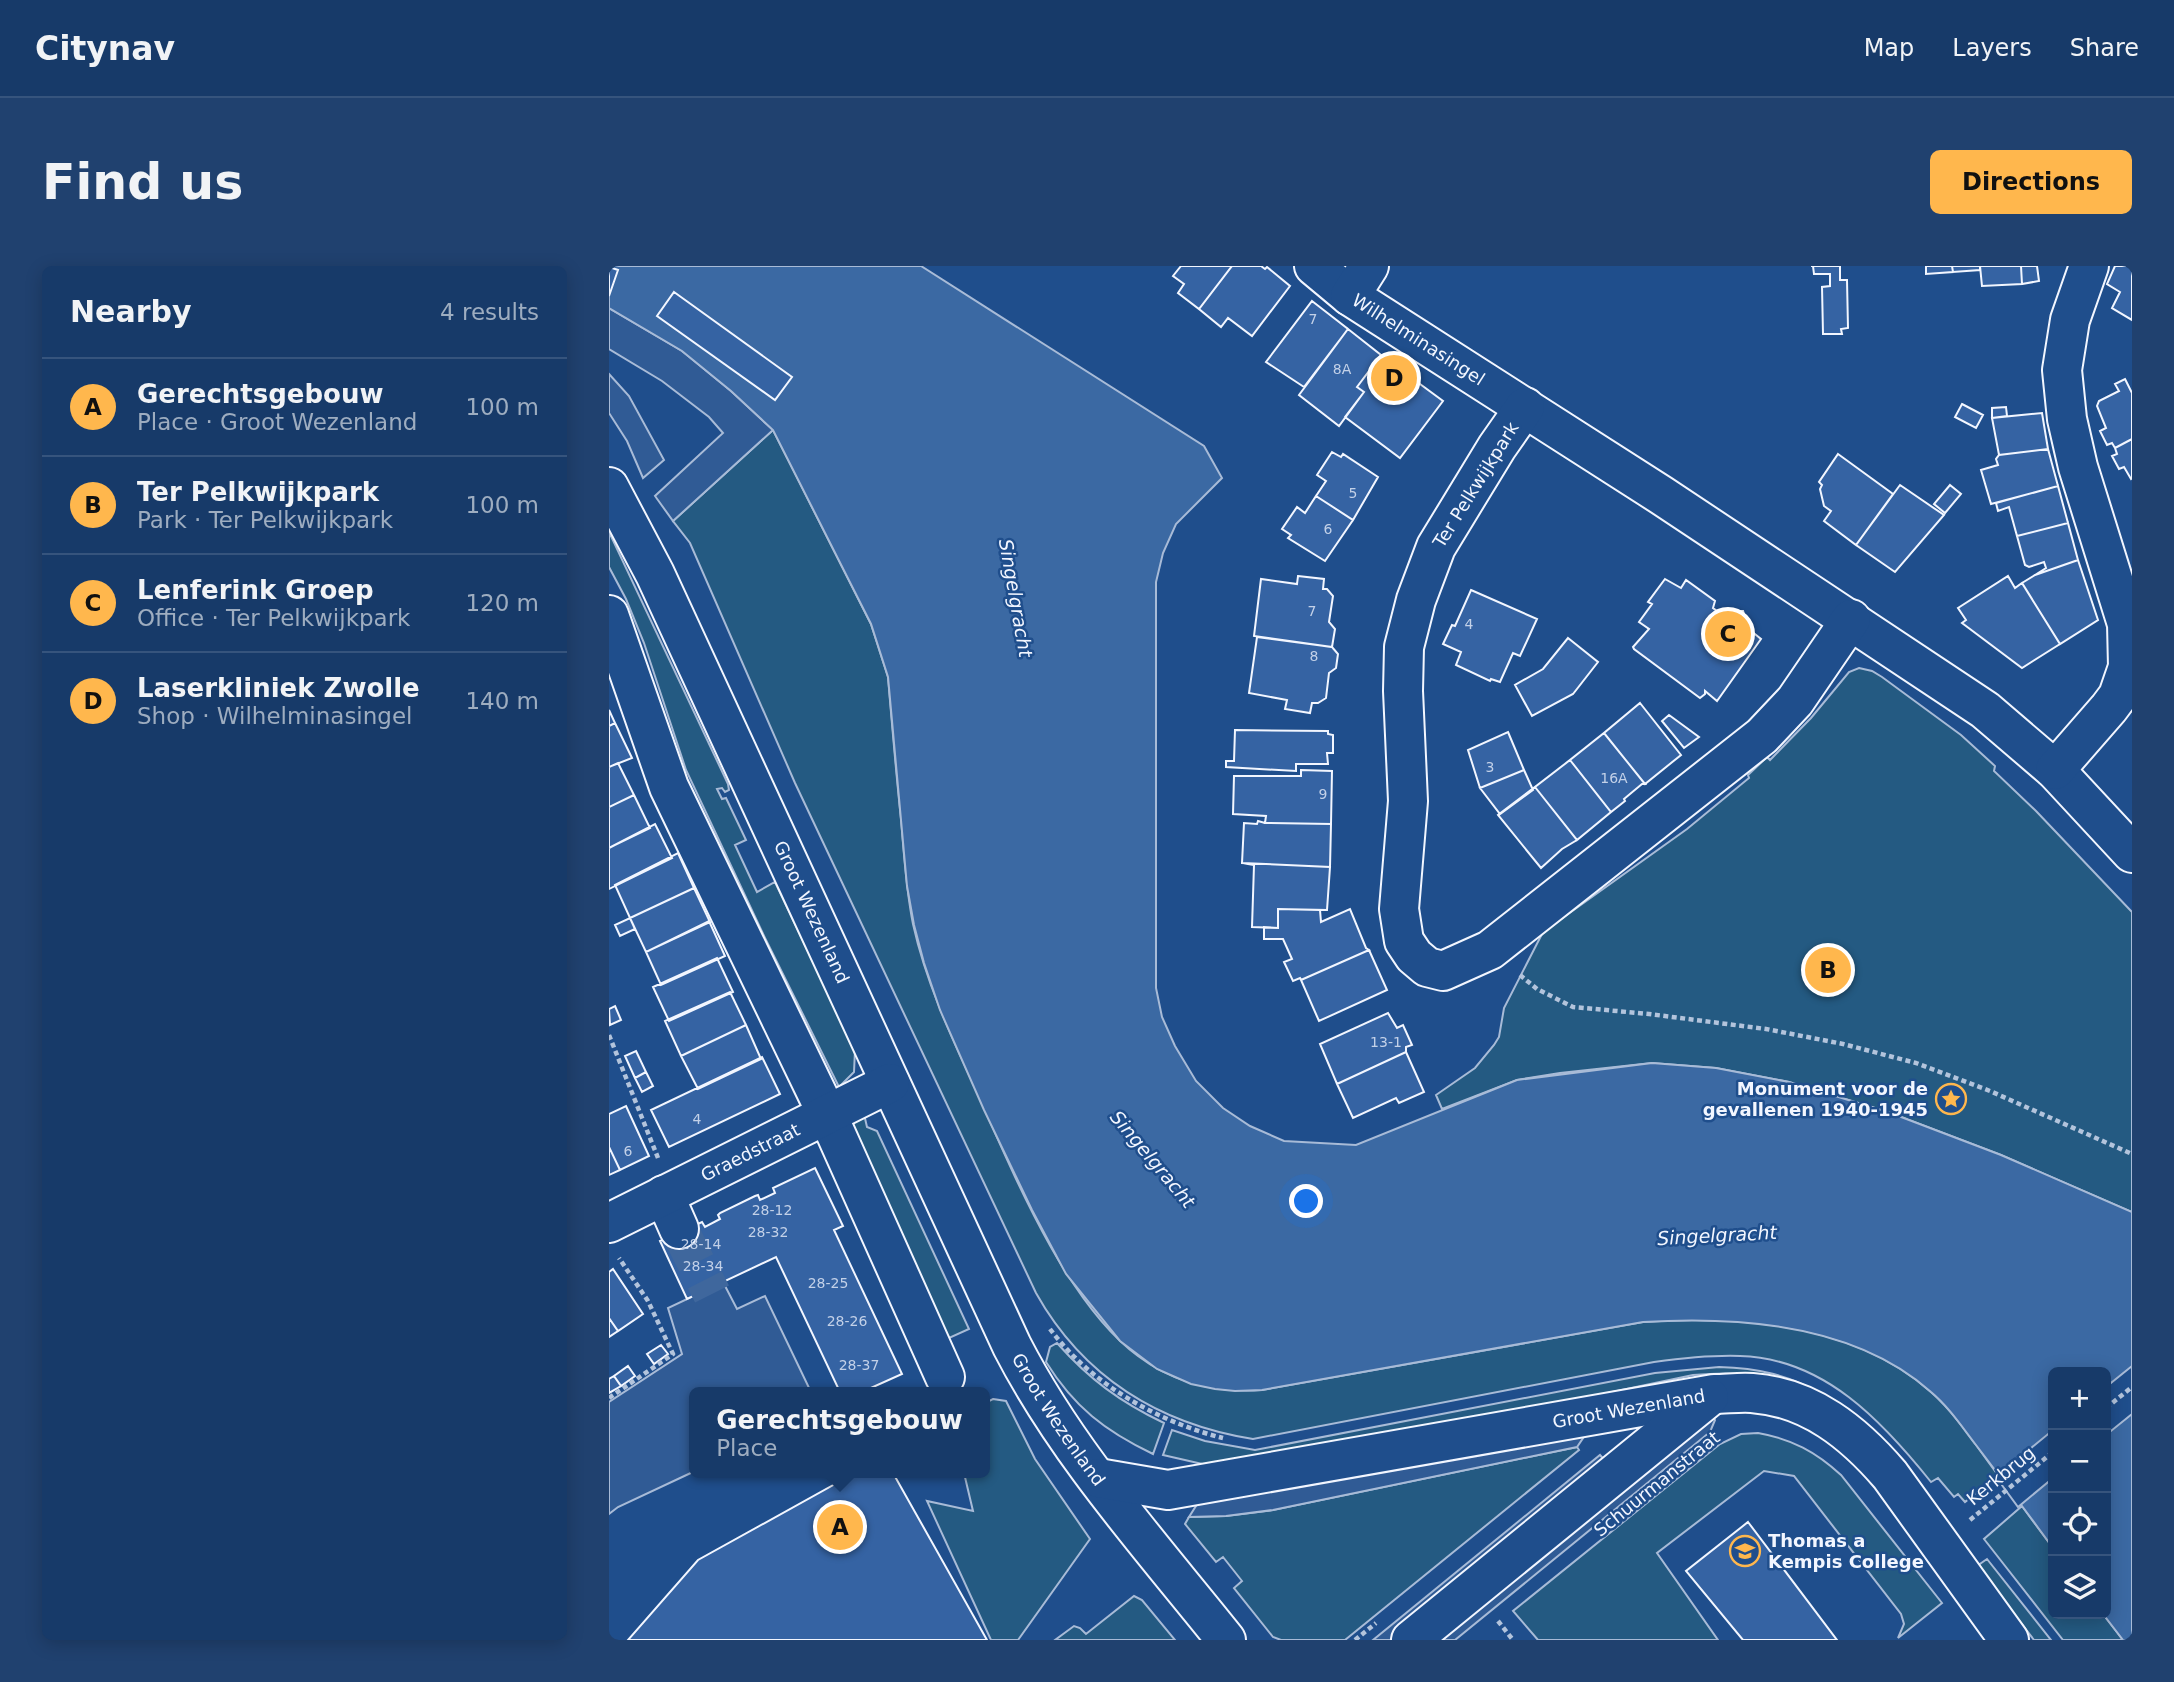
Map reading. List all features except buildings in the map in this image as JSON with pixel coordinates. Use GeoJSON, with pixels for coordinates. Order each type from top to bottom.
{"type":"FeatureCollection","features":[{"type":"Feature","properties":{"kind":"street","name":"Wilhelminasingel"},"geometry":{"type":"LineString","coordinates":[[1314,266],[1359,281],[1525,407]]}},
{"type":"Feature","properties":{"kind":"street"},"geometry":{"type":"LineString","coordinates":[[2055,770],[2118,696],[2129,667],[2127,624],[2078,467],[2067,419],[2062,370],[2070,320],[2088,266]]}},
{"type":"Feature","properties":{"kind":"street","name":"Ter Pelkwijkpark"},"geometry":{"type":"LineString","coordinates":[[1851,620],[1795,701],[1762,736],[1490,950],[1443,971],[1427,967],[1414,957],[1404,941],[1399,909],[1408,801],[1403,647],[1416,600],[1436,547],[1497,447],[1525,407],[1851,620],[1985,710],[2055,770],[2132,853]]}},
{"type":"Feature","properties":{"kind":"street","name":"Groot Wezenland"},"geometry":{"type":"LineString","coordinates":[[609,487],[655,574],[1023,1369],[1035,1391],[1098,1478],[1168,1490],[1714,1394],[1753,1393],[1797,1402],[1845,1428],[1870,1452],[1890,1475],[1992,1634]]}},
{"type":"Feature","properties":{"kind":"street"},"geometry":{"type":"LineString","coordinates":[[609,615],[669,787],[827,1114],[945,1377]]}},
{"type":"Feature","properties":{"kind":"street","name":"Graedstraat"},"geometry":{"type":"LineString","coordinates":[[612,1237],[827,1114],[890,1083]]}},
{"type":"Feature","properties":{"kind":"street","name":"Schuurmanstraat"},"geometry":{"type":"LineString","coordinates":[[1411,1640],[1714,1394]]}},
{"type":"Feature","properties":{"kind":"street"},"geometry":{"type":"LineString","coordinates":[[1098,1478],[1226,1640]]}},
{"type":"Feature","properties":{"kind":"path"},"geometry":{"type":"LineString","coordinates":[[1490,950],[1537,989],[1573,1007],[1766,1029],[1916,1063],[1990,1091],[2132,1154]]}},
{"type":"Feature","properties":{"kind":"path"},"geometry":{"type":"LineString","coordinates":[[609,1035],[672,1205]]}},
{"type":"Feature","properties":{"kind":"path"},"geometry":{"type":"LineString","coordinates":[[609,1398],[673,1354],[648,1301],[612,1237]]}},
{"type":"Feature","properties":{"kind":"path"},"geometry":{"type":"LineString","coordinates":[[1046,1322],[1077,1358],[1105,1383],[1173,1422],[1233,1440]]}},
{"type":"Feature","properties":{"kind":"path"},"geometry":{"type":"LineString","coordinates":[[2111,1404],[2132,1387]]}},
{"type":"Feature","properties":{"kind":"path","name":"Kerkbrug"},"geometry":{"type":"LineString","coordinates":[[1968,1522],[2048,1456]]}},
{"type":"Feature","properties":{"kind":"path"},"geometry":{"type":"LineString","coordinates":[[1495,1617],[1513,1640]]}},
{"type":"Feature","properties":{"kind":"shaded area"},"geometry":{"type":"Polygon","coordinates":[[[609,308],[682,351],[773,430],[673,521],[655,496],[723,433],[709,417],[662,381],[609,349],[609,308]]]}},
{"type":"Feature","properties":{"kind":"shaded area"},"geometry":{"type":"Polygon","coordinates":[[[609,374],[629,396],[664,460],[643,478],[627,441],[609,413],[609,374]]]}},
{"type":"Feature","properties":{"kind":"shaded area"},"geometry":{"type":"Polygon","coordinates":[[[773,430],[871,624],[888,677],[905,872],[911,911],[918,946],[941,1010],[1007,1160],[1065,1271],[1112,1333],[1138,1356],[1181,1380],[1212,1388],[1245,1391],[1643,1322],[1718,1320],[1757,1323],[1832,1338],[1868,1351],[1901,1369],[1931,1392],[1949,1411],[1998,1475],[1965,1502],[1958,1494],[1954,1497],[1938,1478],[1931,1482],[1872,1416],[1825,1381],[1799,1368],[1740,1356],[1654,1362],[1253,1439],[1186,1422],[1127,1392],[1101,1372],[1055,1323],[1036,1293],[795,783],[690,543],[673,521],[773,430]]]}},
{"type":"Feature","properties":{"kind":"shaded area"},"geometry":{"type":"Polygon","coordinates":[[[609,532],[728,784],[729,790],[725,792],[722,788],[717,789],[722,799],[726,798],[746,840],[735,845],[757,892],[775,882],[855,1050],[854,1072],[839,1087],[686,770],[644,643],[609,567],[609,532]]]}},
{"type":"Feature","properties":{"kind":"shaded area"},"geometry":{"type":"Polygon","coordinates":[[[1859,668],[1882,677],[1961,735],[1995,766],[1994,771],[2132,912],[2132,1212],[2001,1155],[1888,1112],[1789,1082],[1716,1068],[1652,1063],[1560,1073],[1517,1080],[1442,1109],[1436,1095],[1475,1068],[1499,1037],[1504,1008],[1543,932],[1687,829],[1749,778],[1748,775],[1767,757],[1770,760],[1811,718],[1849,672],[1859,668]]]}},
{"type":"Feature","properties":{"kind":"shaded area"},"geometry":{"type":"Polygon","coordinates":[[[864,1114],[867,1127],[877,1131],[969,1329],[938,1343],[844,1123],[864,1114]]]}},
{"type":"Feature","properties":{"kind":"shaded area"},"geometry":{"type":"Polygon","coordinates":[[[723,1282],[737,1309],[765,1296],[809,1387],[689,1387],[689,1474],[618,1507],[609,1514],[609,1402],[682,1354],[668,1308],[723,1282]]]}},
{"type":"Feature","properties":{"kind":"shaded area"},"geometry":{"type":"Polygon","coordinates":[[[1057,1343],[1106,1389],[1164,1423],[1153,1454],[1105,1427],[1068,1392],[1046,1362],[1050,1347],[1057,1343]]]}},
{"type":"Feature","properties":{"kind":"shaded area"},"geometry":{"type":"Polygon","coordinates":[[[1719,1367],[1773,1374],[1822,1394],[1759,1376],[1729,1373],[1693,1375],[1265,1465],[1211,1466],[1163,1455],[1172,1430],[1205,1441],[1255,1450],[1655,1373],[1719,1367]]]}},
{"type":"Feature","properties":{"kind":"shaded area"},"geometry":{"type":"Polygon","coordinates":[[[990,1400],[1006,1401],[1035,1459],[1090,1539],[1018,1640],[991,1640],[927,1501],[973,1511],[965,1478],[990,1478],[990,1400]]]}},
{"type":"Feature","properties":{"kind":"shaded area"},"geometry":{"type":"Polygon","coordinates":[[[1713,1417],[1715,1420],[1710,1432],[1455,1640],[1439,1640],[1713,1417]]]}},
{"type":"Feature","properties":{"kind":"shaded area"},"geometry":{"type":"Polygon","coordinates":[[[1594,1422],[1577,1447],[1273,1510],[1189,1517],[1203,1495],[1594,1422]]]}},
{"type":"Feature","properties":{"kind":"shaded area"},"geometry":{"type":"Polygon","coordinates":[[[1758,1433],[1803,1448],[1841,1475],[1942,1603],[1898,1638],[1904,1624],[1901,1614],[1794,1476],[1764,1471],[1657,1553],[1718,1640],[1538,1640],[1513,1611],[1720,1444],[1741,1434],[1758,1433]]]}},
{"type":"Feature","properties":{"kind":"shaded area"},"geometry":{"type":"Polygon","coordinates":[[[1577,1447],[1579,1450],[1345,1640],[1281,1640],[1273,1637],[1234,1588],[1242,1581],[1223,1557],[1216,1562],[1185,1524],[1189,1517],[1273,1510],[1577,1447]]]}},
{"type":"Feature","properties":{"kind":"shaded area"},"geometry":{"type":"Polygon","coordinates":[[[1600,1455],[1607,1463],[1390,1640],[1373,1640],[1600,1455]]]}},
{"type":"Feature","properties":{"kind":"shaded area"},"geometry":{"type":"Polygon","coordinates":[[[2022,1506],[2048,1541],[2048,1619],[2107,1619],[2123,1640],[2063,1640],[1984,1539],[2022,1506]]]}},
{"type":"Feature","properties":{"kind":"shaded area"},"geometry":{"type":"Polygon","coordinates":[[[1987,1559],[2051,1640],[2034,1640],[1977,1566],[1987,1559]]]}},
{"type":"Feature","properties":{"kind":"shaded area"},"geometry":{"type":"Polygon","coordinates":[[[1134,1596],[1142,1600],[1175,1640],[1055,1640],[1074,1626],[1086,1634],[1134,1596]]]}},
{"type":"Feature","properties":{"kind":"water","name":"Singelgracht"},"geometry":{"type":"Polygon","coordinates":[[[609,266],[921,266],[1204,446],[1222,478],[1176,524],[1163,553],[1156,582],[1156,988],[1162,1017],[1175,1046],[1196,1081],[1223,1108],[1250,1126],[1284,1141],[1356,1145],[1517,1080],[1652,1063],[1716,1068],[1789,1082],[1888,1112],[2001,1155],[2132,1212],[2132,1640],[2123,1640],[2107,1619],[2111,1619],[2111,1367],[2048,1367],[2048,1541],[1955,1417],[1931,1392],[1901,1369],[1868,1352],[1832,1338],[1795,1329],[1718,1321],[1643,1322],[1262,1390],[1235,1391],[1191,1384],[1157,1369],[1120,1341],[1066,1274],[984,1110],[940,1010],[924,963],[907,886],[888,677],[871,624],[773,430],[682,351],[609,308],[609,266]]]}},
{"type":"Feature","properties":{"kind":"pier"},"geometry":{"type":"Polygon","coordinates":[[[2132,1366],[2132,1414],[2111,1431],[2111,1430],[2111,1383],[2132,1366]]]}},
{"type":"Feature","properties":{"kind":"pier"},"geometry":{"type":"Polygon","coordinates":[[[2048,1434],[2048,1482],[2018,1507],[1996,1477],[2048,1434]]]}},
{"type":"Feature","properties":{"kind":"tunnel"},"geometry":{"type":"LineString","coordinates":[[679,1229],[712,1294]]}},
{"type":"Feature","properties":{"kind":"place","name":"Laserkliniek Zwolle"},"geometry":{"type":"Point","coordinates":[1394,378]}},
{"type":"Feature","properties":{"kind":"place","name":"Lenferink Groep"},"geometry":{"type":"Point","coordinates":[1728,634]}},
{"type":"Feature","properties":{"kind":"place","name":"Ter Pelkwijkpark"},"geometry":{"type":"Point","coordinates":[1828,970]}},
{"type":"Feature","properties":{"kind":"place","name":"Monument voor de gevallenen 1940-1945"},"geometry":{"type":"Point","coordinates":[1951,1099]}},
{"type":"Feature","properties":{"kind":"place","name":"Gerechtsgebouw"},"geometry":{"type":"Point","coordinates":[840,1527]}},
{"type":"Feature","properties":{"kind":"place","name":"Thomas a Kempis College"},"geometry":{"type":"Point","coordinates":[1745,1551]}}]}
